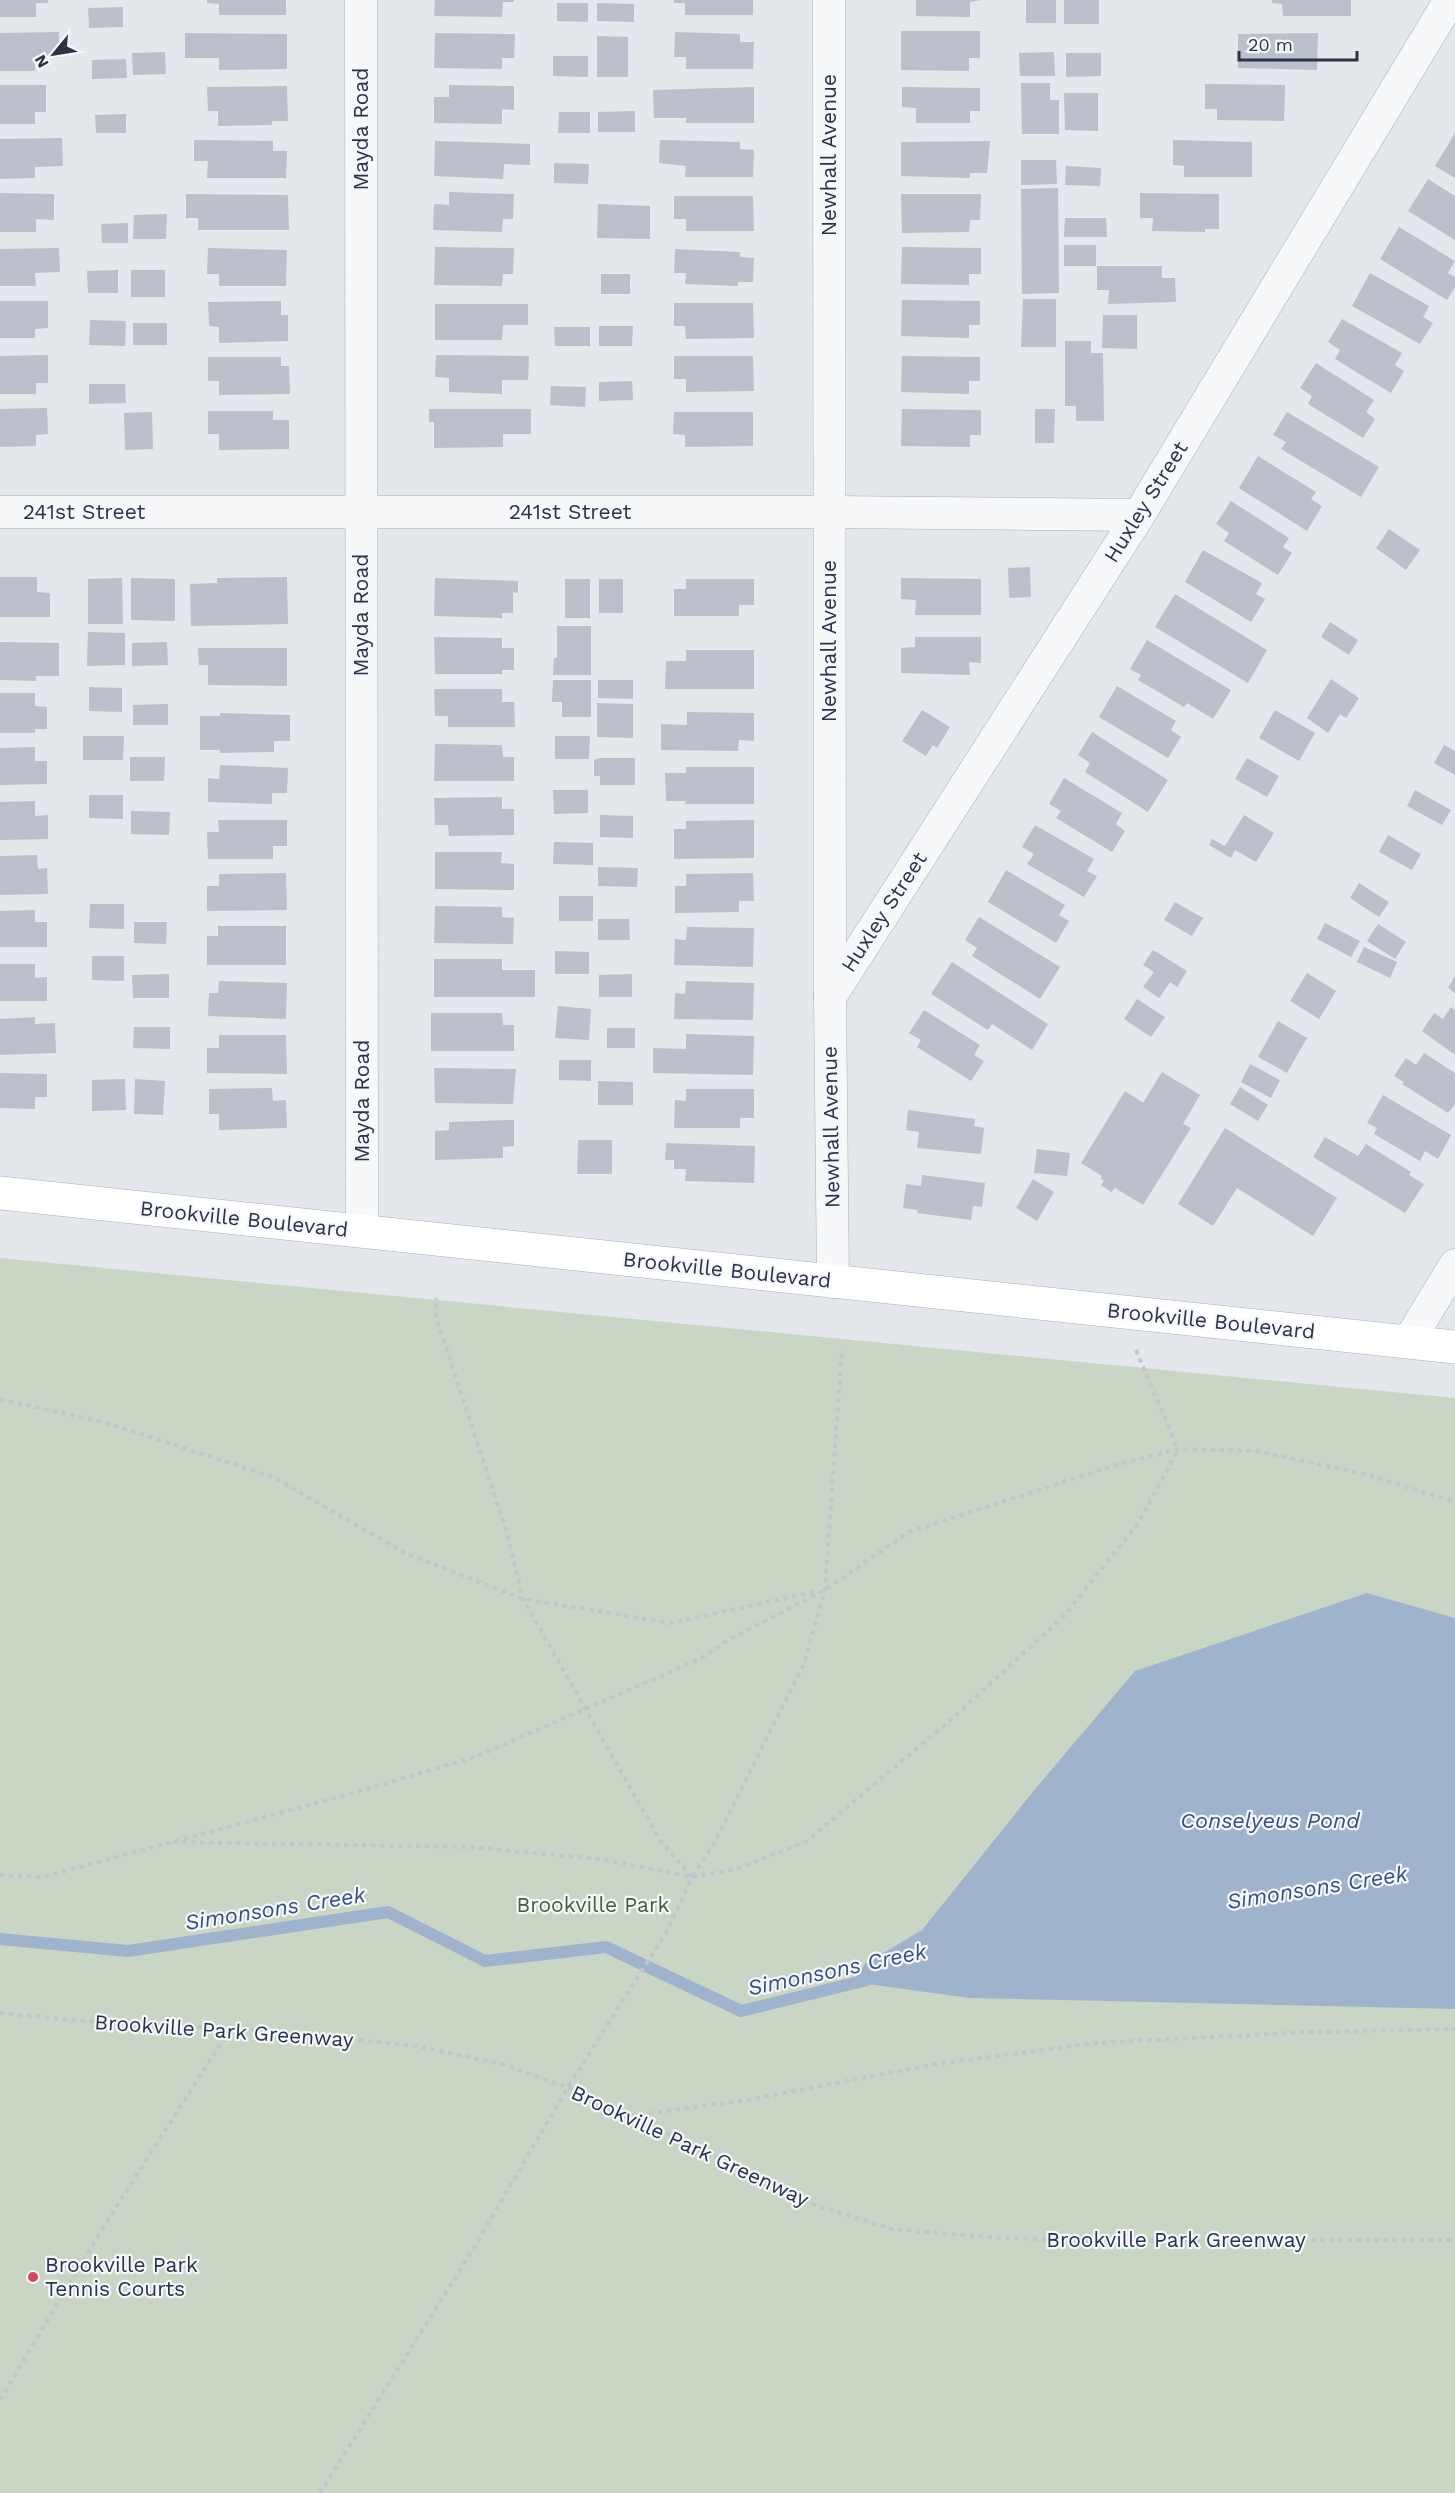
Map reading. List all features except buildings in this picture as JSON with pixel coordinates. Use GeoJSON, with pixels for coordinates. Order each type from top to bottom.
{"type":"FeatureCollection","features":[{"type":"Feature","properties":{"kind":"street","name":"Mayda Road"},"geometry":{"type":"LineString","coordinates":[[362,0],[360,512],[362,1231]]}},
{"type":"Feature","properties":{"kind":"street","name":"Newhall Avenue"},"geometry":{"type":"LineString","coordinates":[[829,0],[830,997],[833,1282]]}},
{"type":"Feature","properties":{"kind":"street","name":"Huxley Street"},"geometry":{"type":"LineString","coordinates":[[830,997],[1139,515],[1450,0]]}},
{"type":"Feature","properties":{"kind":"street","name":"241st Street"},"geometry":{"type":"LineString","coordinates":[[0,512],[829,512],[1139,515]]}},
{"type":"Feature","properties":{"kind":"street","name":"Brookville Boulevard"},"geometry":{"type":"LineString","coordinates":[[0,1193],[1455,1347]]}},
{"type":"Feature","properties":{"kind":"street"},"geometry":{"type":"LineString","coordinates":[[1408,1342],[1455,1265]]}},
{"type":"Feature","properties":{"kind":"path"},"geometry":{"type":"LineString","coordinates":[[436,1298],[436,1317],[506,1530],[523,1599],[660,1840],[692,1877]]}},
{"type":"Feature","properties":{"kind":"path"},"geometry":{"type":"LineString","coordinates":[[1120,1311],[1178,1449]]}},
{"type":"Feature","properties":{"kind":"path"},"geometry":{"type":"LineString","coordinates":[[320,2493],[472,2251],[567,2087],[668,1931],[692,1877],[714,1844],[804,1664],[825,1590],[843,1348]]}},
{"type":"Feature","properties":{"kind":"path"},"geometry":{"type":"LineString","coordinates":[[0,1400],[107,1423],[273,1477],[405,1553],[523,1599],[669,1623],[825,1590]]}},
{"type":"Feature","properties":{"kind":"path"},"geometry":{"type":"LineString","coordinates":[[168,1842],[468,1847],[600,1859],[692,1877],[737,1869],[807,1841],[947,1723],[1062,1618],[1137,1525],[1178,1449]]}},
{"type":"Feature","properties":{"kind":"path"},"geometry":{"type":"LineString","coordinates":[[0,1875],[43,1877],[339,1797],[475,1756],[700,1659],[729,1640],[825,1590],[909,1532],[1116,1465],[1178,1449],[1256,1451],[1365,1474],[1455,1502]]}},
{"type":"Feature","properties":{"kind":"path","name":"Brookville Park Greenway"},"geometry":{"type":"LineString","coordinates":[[0,2013],[83,2021],[230,2029],[416,2046],[506,2065],[567,2087],[720,2157],[786,2196],[892,2229],[987,2237],[1087,2241],[1455,2240]]}},
{"type":"Feature","properties":{"kind":"path"},"geometry":{"type":"LineString","coordinates":[[0,2400],[101,2231],[230,2029]]}},
{"type":"Feature","properties":{"kind":"path"},"geometry":{"type":"LineString","coordinates":[[630,2116],[747,2100],[936,2064],[1096,2043],[1308,2032],[1455,2029]]}},
{"type":"Feature","properties":{"kind":"green space","name":"Brookville Park"},"geometry":{"type":"Polygon","coordinates":[[[0,1258],[1455,1398],[1455,2493],[0,2493],[0,1258]]]}},
{"type":"Feature","properties":{"kind":"water","name":"Conselyeus Pond"},"geometry":{"type":"Polygon","coordinates":[[[1367,1593],[1455,1618],[1455,2009],[969,1998],[853,1982],[865,1964],[922,1930],[1031,1794],[1135,1671],[1367,1593]]]}},
{"type":"Feature","properties":{"kind":"waterway","name":"Simonsons Creek"},"geometry":{"type":"LineString","coordinates":[[0,1939],[128,1951],[388,1912],[485,1961],[606,1947],[741,2011],[867,1980]]}},
{"type":"Feature","properties":{"kind":"place","name":"Brookville Park Tennis Courts"},"geometry":{"type":"Point","coordinates":[33,2277]}}]}
